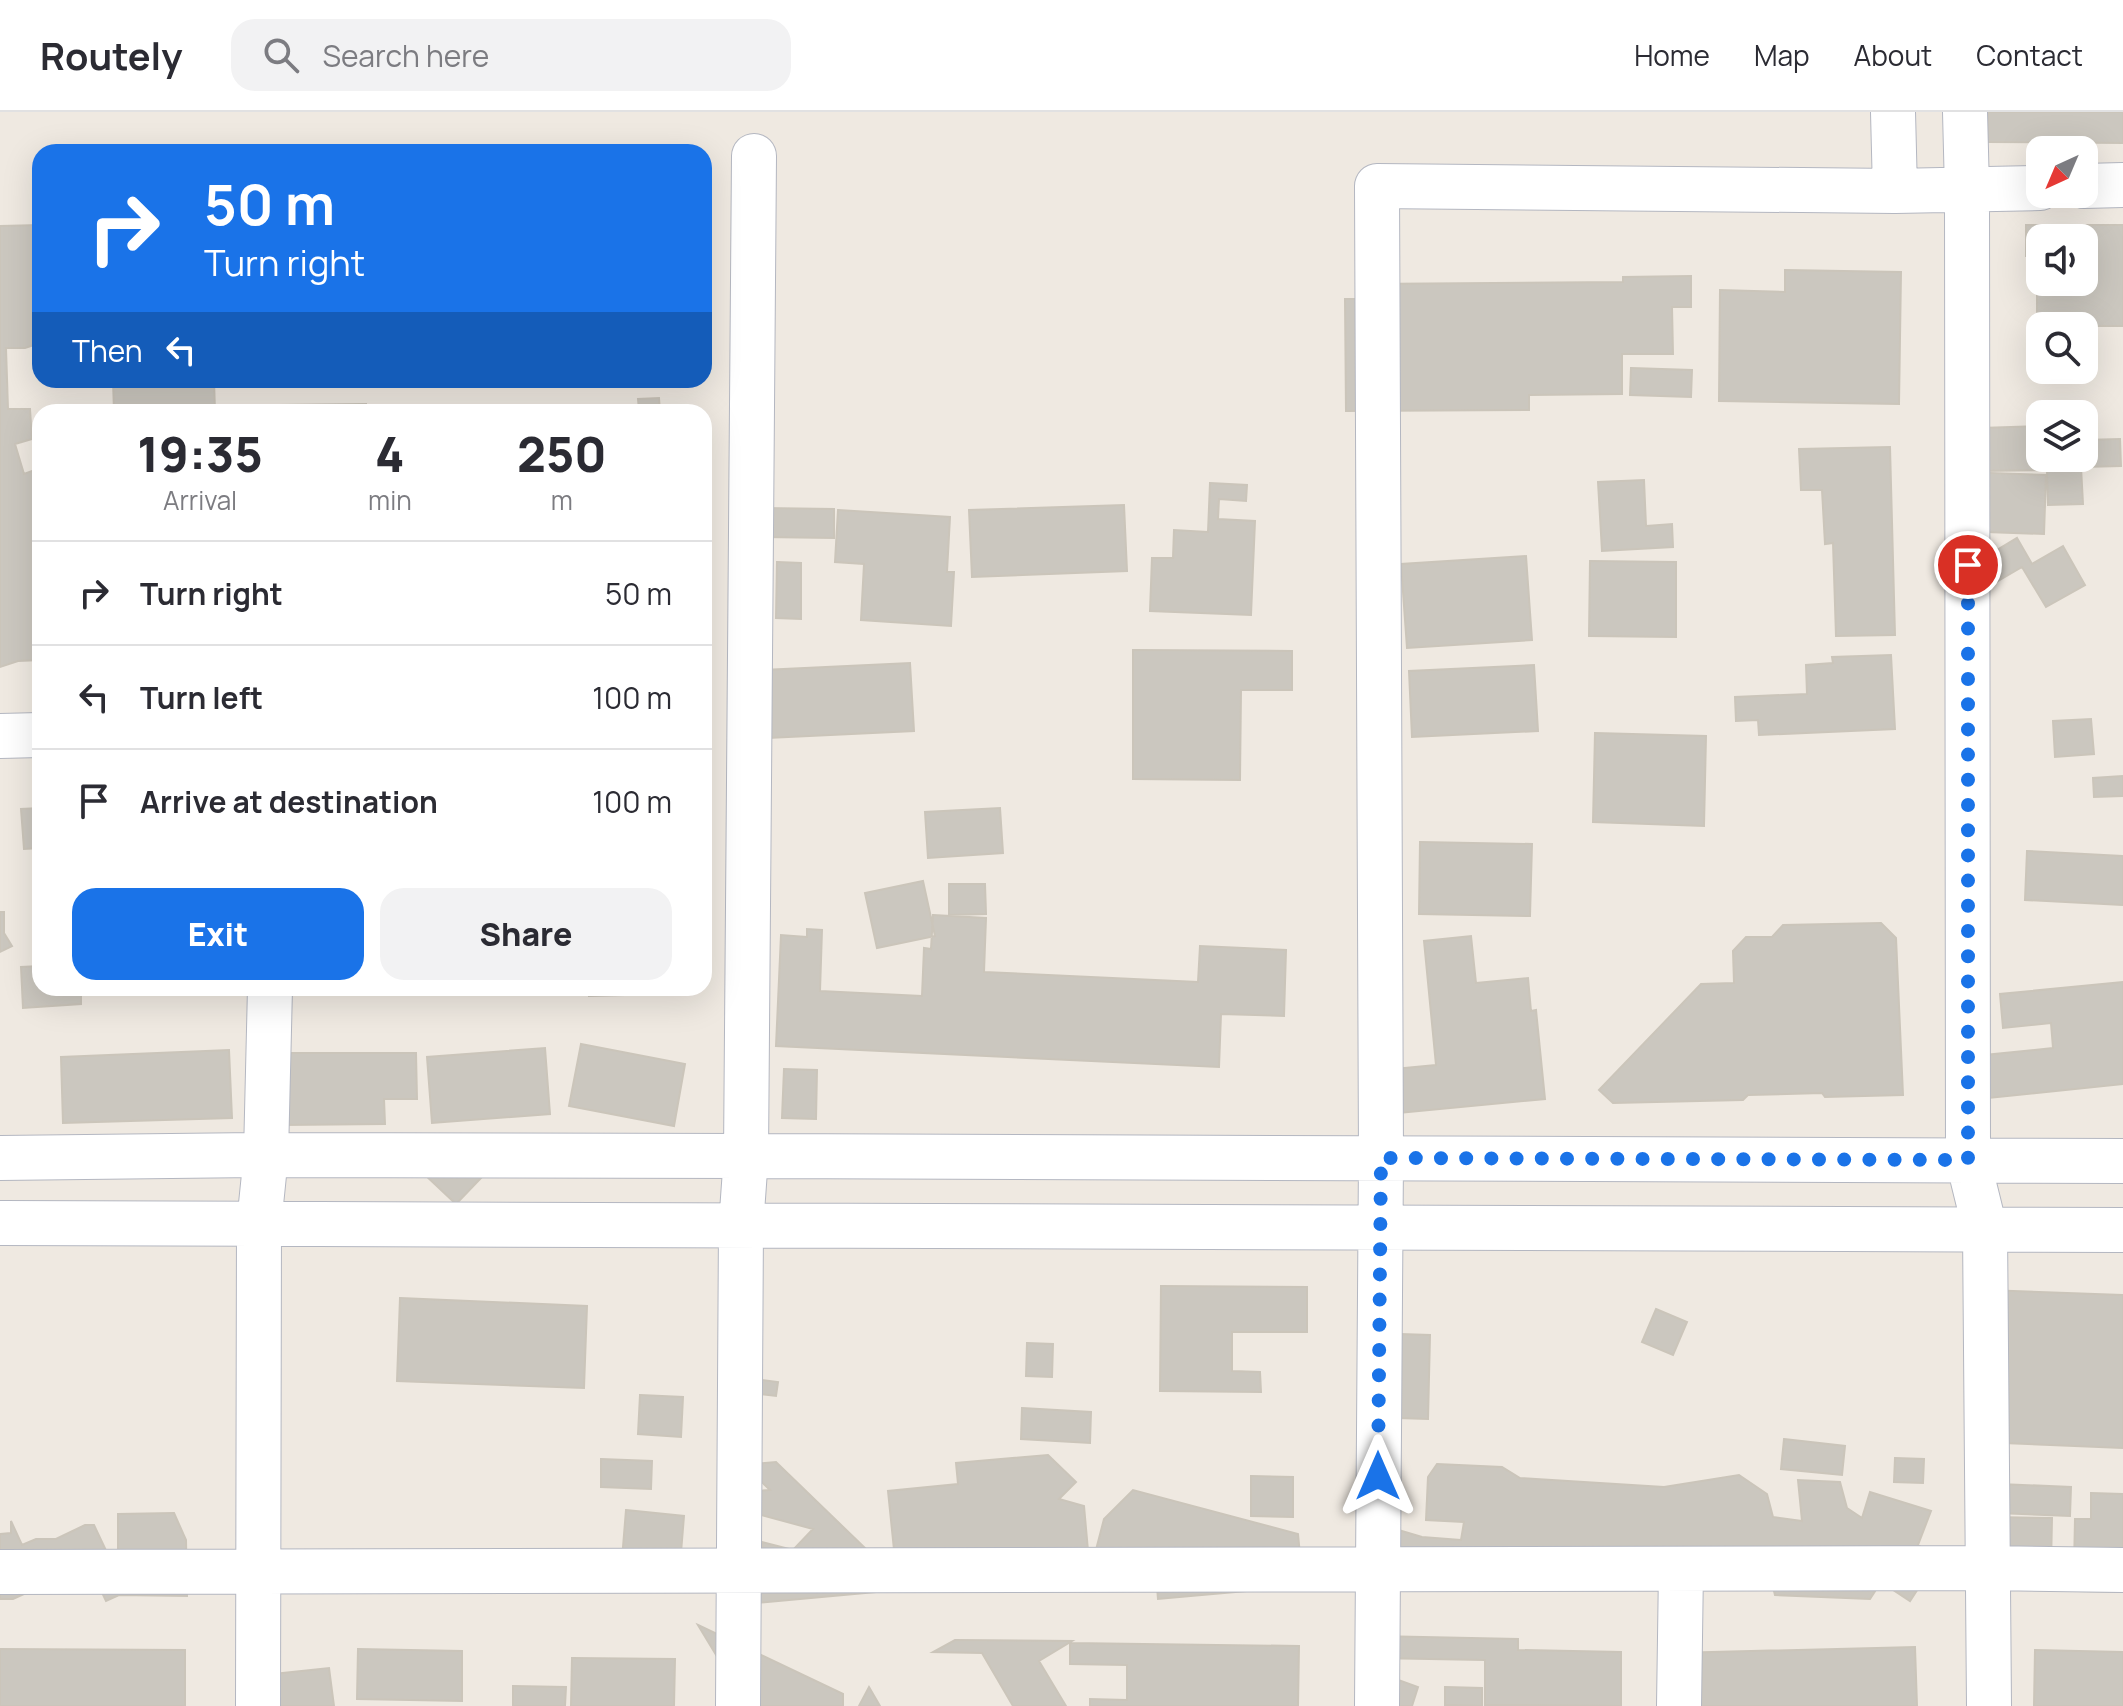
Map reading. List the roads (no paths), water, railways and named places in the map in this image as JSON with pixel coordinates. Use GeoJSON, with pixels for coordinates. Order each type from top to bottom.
{"type":"FeatureCollection","features":[{"type":"Feature","properties":{"kind":"street"},"geometry":{"type":"LineString","coordinates":[[1893,112],[1895,191]]}},
{"type":"Feature","properties":{"kind":"street"},"geometry":{"type":"LineString","coordinates":[[1965,112],[1968,1160],[1985,1229],[1989,1706]]}},
{"type":"Feature","properties":{"kind":"street"},"geometry":{"type":"LineString","coordinates":[[738,1706],[754,156]]}},
{"type":"Feature","properties":{"kind":"street"},"geometry":{"type":"LineString","coordinates":[[2098,186],[2123,185]]}},
{"type":"Feature","properties":{"kind":"street"},"geometry":{"type":"LineString","coordinates":[[1377,1706],[1381,1158],[1377,186],[1895,191],[2026,188]]}},
{"type":"Feature","properties":{"kind":"street"},"geometry":{"type":"LineString","coordinates":[[0,736],[32,735]]}},
{"type":"Feature","properties":{"kind":"street"},"geometry":{"type":"LineString","coordinates":[[258,1706],[259,1224],[266,1155],[270,996]]}},
{"type":"Feature","properties":{"kind":"street"},"geometry":{"type":"LineString","coordinates":[[0,1158],[266,1155],[2123,1161]]}},
{"type":"Feature","properties":{"kind":"street"},"geometry":{"type":"LineString","coordinates":[[0,1223],[2123,1230]]}},
{"type":"Feature","properties":{"kind":"street"},"geometry":{"type":"LineString","coordinates":[[1679,1706],[1681,1569]]}},
{"type":"Feature","properties":{"kind":"street"},"geometry":{"type":"LineString","coordinates":[[0,1572],[2123,1570]]}}]}
